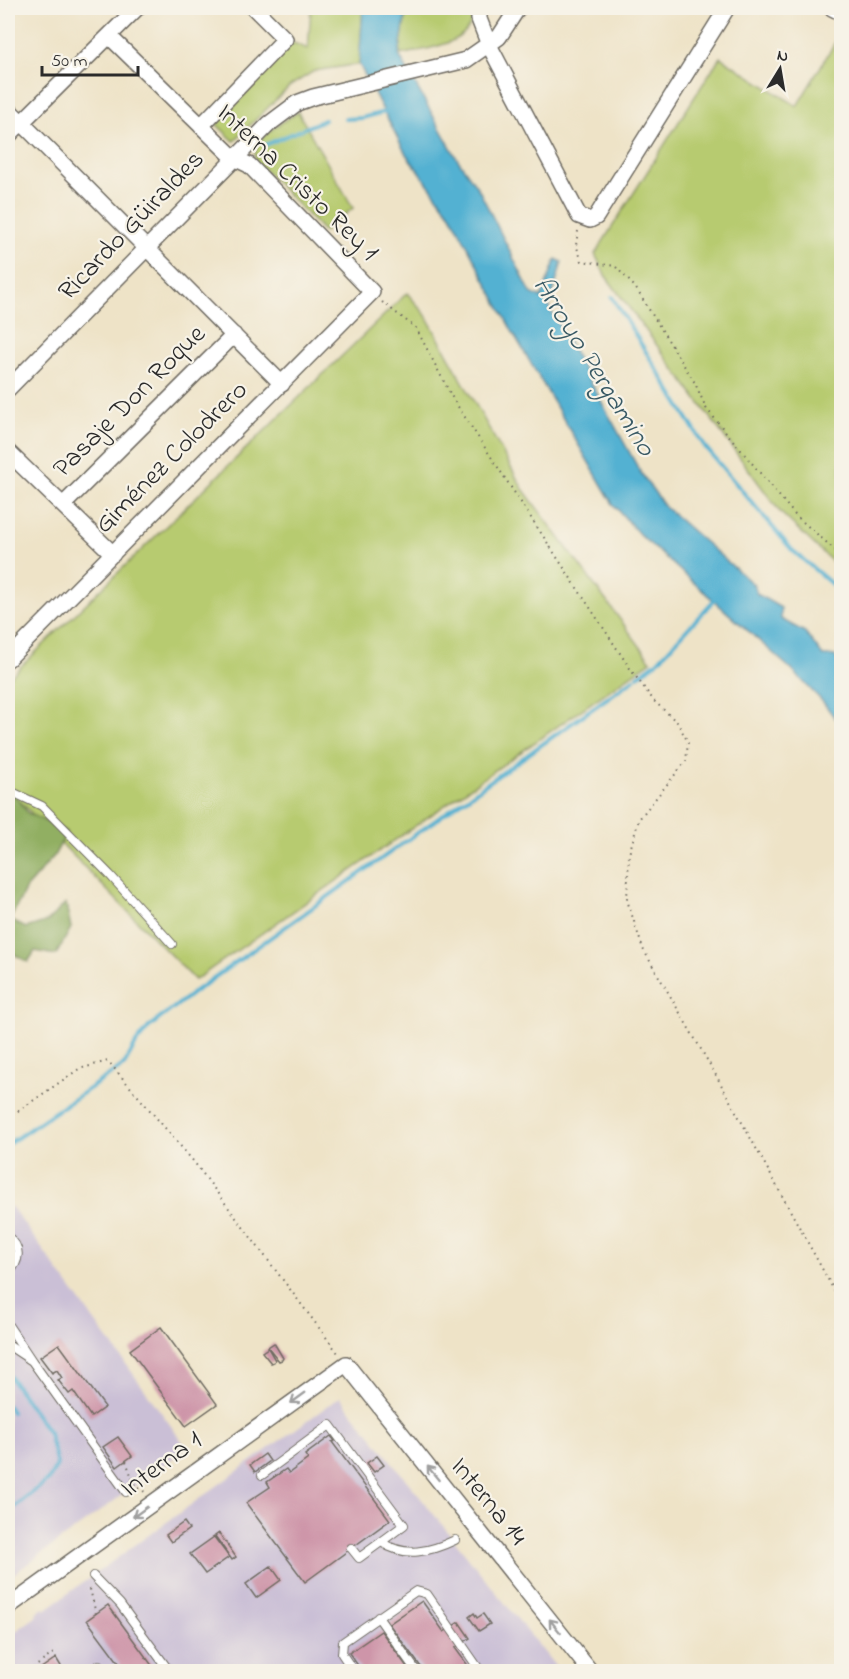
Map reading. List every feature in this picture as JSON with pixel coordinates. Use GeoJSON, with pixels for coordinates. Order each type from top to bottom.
{"type":"FeatureCollection","features":[{"type":"Feature","properties":{"kind":"street"},"geometry":{"type":"LineString","coordinates":[[8,136],[137,8]]}},
{"type":"Feature","properties":{"kind":"street"},"geometry":{"type":"LineString","coordinates":[[201,126],[285,39],[254,8]]}},
{"type":"Feature","properties":{"kind":"street"},"geometry":{"type":"LineString","coordinates":[[479,8],[479,19],[489,45],[579,216],[590,220],[596,217],[727,8]]}},
{"type":"Feature","properties":{"kind":"street"},"geometry":{"type":"LineString","coordinates":[[489,45],[498,37],[518,8]]}},
{"type":"Feature","properties":{"kind":"street"},"geometry":{"type":"LineString","coordinates":[[832,8],[842,13]]}},
{"type":"Feature","properties":{"kind":"street","name":"Interna Cristo Rey 1"},"geometry":{"type":"LineString","coordinates":[[109,36],[234,158],[249,165],[372,292]]}},
{"type":"Feature","properties":{"kind":"street","name":"Ricardo Güiraldes"},"geometry":{"type":"LineString","coordinates":[[8,389],[268,124],[297,104],[313,97],[466,60],[489,45]]}},
{"type":"Feature","properties":{"kind":"street"},"geometry":{"type":"LineString","coordinates":[[8,109],[282,384]]}},
{"type":"Feature","properties":{"kind":"street","name":"Giménez Colodrero"},"geometry":{"type":"LineString","coordinates":[[8,659],[372,292]]}},
{"type":"Feature","properties":{"kind":"street","name":"Pasaje Don Roque"},"geometry":{"type":"LineString","coordinates":[[63,505],[234,335]]}},
{"type":"Feature","properties":{"kind":"street"},"geometry":{"type":"LineString","coordinates":[[8,452],[113,554]]}},
{"type":"Feature","properties":{"kind":"street","name":"Interna 1"},"geometry":{"type":"LineString","coordinates":[[8,1607],[346,1364]]}},
{"type":"Feature","properties":{"kind":"street","name":"Interna 14"},"geometry":{"type":"LineString","coordinates":[[346,1364],[591,1671]]}},
{"type":"Feature","properties":{"kind":"lane"},"geometry":{"type":"LineString","coordinates":[[8,790],[42,806],[111,875],[172,944]]}},
{"type":"Feature","properties":{"kind":"lane"},"geometry":{"type":"LineString","coordinates":[[8,1237],[18,1247],[19,1253],[8,1273]]}},
{"type":"Feature","properties":{"kind":"lane"},"geometry":{"type":"LineString","coordinates":[[8,1325],[126,1492]]}},
{"type":"Feature","properties":{"kind":"lane"},"geometry":{"type":"LineString","coordinates":[[8,1345],[32,1361]]}},
{"type":"Feature","properties":{"kind":"lane"},"geometry":{"type":"LineString","coordinates":[[262,1475],[330,1425],[404,1525],[359,1558],[351,1548]]}},
{"type":"Feature","properties":{"kind":"lane"},"geometry":{"type":"LineString","coordinates":[[381,1542],[394,1551],[419,1552],[439,1548],[455,1540]]}},
{"type":"Feature","properties":{"kind":"lane"},"geometry":{"type":"LineString","coordinates":[[91,1579],[120,1604],[170,1671]]}},
{"type":"Feature","properties":{"kind":"lane"},"geometry":{"type":"LineString","coordinates":[[354,1671],[342,1654],[344,1642],[416,1591],[427,1594],[481,1671]]}},
{"type":"Feature","properties":{"kind":"lane"},"geometry":{"type":"LineString","coordinates":[[378,1617],[417,1671]]}},
{"type":"Feature","properties":{"kind":"path"},"geometry":{"type":"LineString","coordinates":[[579,216],[576,245],[582,261],[615,266],[635,286],[695,383],[706,408],[795,515],[842,556]]}},
{"type":"Feature","properties":{"kind":"path"},"geometry":{"type":"LineString","coordinates":[[372,292],[389,309],[416,328],[453,399],[586,602],[631,670],[654,701],[677,722],[688,742],[686,761],[639,819],[628,854],[627,900],[643,949],[717,1077],[842,1305]]}},
{"type":"Feature","properties":{"kind":"path"},"geometry":{"type":"LineString","coordinates":[[8,1118],[79,1069],[108,1061],[195,1162],[346,1364]]}},
{"type":"Feature","properties":{"kind":"path"},"geometry":{"type":"LineString","coordinates":[[126,1461],[135,1486],[158,1499]]}},
{"type":"Feature","properties":{"kind":"path"},"geometry":{"type":"LineString","coordinates":[[91,1579],[96,1614]]}},
{"type":"Feature","properties":{"kind":"path"},"geometry":{"type":"LineString","coordinates":[[28,1671],[33,1670],[55,1652]]}},
{"type":"Feature","properties":{"kind":"shaded area"},"geometry":{"type":"Polygon","coordinates":[[[11,1206],[187,1448],[8,1578],[8,1209],[11,1206]]]}},
{"type":"Feature","properties":{"kind":"shaded area"},"geometry":{"type":"Polygon","coordinates":[[[340,1397],[559,1671],[8,1671],[8,1637],[37,1616],[36,1614],[43,1608],[45,1610],[340,1397]]]}},
{"type":"Feature","properties":{"kind":"green space"},"geometry":{"type":"Polygon","coordinates":[[[311,8],[363,8],[359,64],[314,71],[290,86],[234,141],[216,124],[291,42],[308,49],[311,8]]]}},
{"type":"Feature","properties":{"kind":"green space"},"geometry":{"type":"Polygon","coordinates":[[[407,8],[474,8],[472,21],[458,38],[435,47],[399,55],[407,8]]]}},
{"type":"Feature","properties":{"kind":"green space"},"geometry":{"type":"Polygon","coordinates":[[[839,36],[842,38],[841,570],[780,512],[605,275],[595,254],[720,57],[797,106],[839,36]]]}},
{"type":"Feature","properties":{"kind":"green space"},"geometry":{"type":"Polygon","coordinates":[[[298,112],[353,208],[324,232],[256,161],[257,145],[262,138],[298,112]]]}},
{"type":"Feature","properties":{"kind":"green space"},"geometry":{"type":"Polygon","coordinates":[[[407,293],[425,314],[523,489],[651,661],[195,980],[8,789],[8,679],[407,293]]]}},
{"type":"Feature","properties":{"kind":"green space"},"geometry":{"type":"Polygon","coordinates":[[[8,791],[13,793],[28,813],[67,832],[54,856],[26,888],[10,920],[26,928],[48,921],[66,903],[71,928],[56,955],[35,951],[28,962],[8,951],[8,791]]]}},
{"type":"Feature","properties":{"kind":"water"},"geometry":{"type":"Polygon","coordinates":[[[363,8],[407,8],[399,55],[458,160],[479,190],[531,293],[541,298],[556,259],[562,262],[549,307],[641,473],[665,507],[754,585],[757,594],[781,608],[781,619],[805,632],[823,656],[835,656],[841,664],[841,726],[823,702],[791,669],[640,535],[613,504],[512,331],[451,215],[406,154],[359,64],[363,8]]]}},
{"type":"Feature","properties":{"kind":"building"},"geometry":{"type":"Polygon","coordinates":[[[161,1327],[217,1404],[186,1426],[130,1350],[161,1327]]]}},
{"type":"Feature","properties":{"kind":"building"},"geometry":{"type":"Polygon","coordinates":[[[274,1343],[282,1360],[279,1361],[268,1347],[274,1343]]]}},
{"type":"Feature","properties":{"kind":"building"},"geometry":{"type":"Polygon","coordinates":[[[59,1344],[105,1407],[91,1417],[73,1391],[69,1394],[58,1380],[62,1378],[57,1370],[52,1373],[40,1357],[59,1344]]]}},
{"type":"Feature","properties":{"kind":"building"},"geometry":{"type":"Polygon","coordinates":[[[268,1348],[275,1360],[271,1363],[262,1352],[268,1348]]]}},
{"type":"Feature","properties":{"kind":"building"},"geometry":{"type":"Polygon","coordinates":[[[331,1436],[335,1441],[332,1442],[390,1520],[305,1582],[246,1503],[270,1487],[267,1482],[286,1469],[289,1473],[308,1459],[305,1455],[331,1436]]]}},
{"type":"Feature","properties":{"kind":"building"},"geometry":{"type":"Polygon","coordinates":[[[118,1437],[132,1456],[117,1467],[103,1447],[118,1437]]]}},
{"type":"Feature","properties":{"kind":"building"},"geometry":{"type":"Polygon","coordinates":[[[265,1454],[270,1461],[255,1472],[250,1465],[265,1454]]]}},
{"type":"Feature","properties":{"kind":"building"},"geometry":{"type":"Polygon","coordinates":[[[377,1456],[384,1465],[374,1472],[367,1463],[377,1456]]]}},
{"type":"Feature","properties":{"kind":"building"},"geometry":{"type":"Polygon","coordinates":[[[184,1522],[189,1529],[171,1542],[166,1535],[184,1522]]]}},
{"type":"Feature","properties":{"kind":"building"},"geometry":{"type":"Polygon","coordinates":[[[219,1533],[236,1557],[232,1560],[215,1536],[219,1533]]]}},
{"type":"Feature","properties":{"kind":"building"},"geometry":{"type":"Polygon","coordinates":[[[214,1537],[229,1557],[205,1574],[190,1554],[214,1537]]]}},
{"type":"Feature","properties":{"kind":"building"},"geometry":{"type":"Polygon","coordinates":[[[271,1566],[281,1580],[256,1598],[246,1584],[271,1566]]]}},
{"type":"Feature","properties":{"kind":"building"},"geometry":{"type":"Polygon","coordinates":[[[422,1601],[444,1632],[459,1622],[470,1638],[455,1648],[472,1671],[424,1671],[389,1624],[422,1601]]]}},
{"type":"Feature","properties":{"kind":"building"},"geometry":{"type":"Polygon","coordinates":[[[108,1605],[156,1671],[125,1671],[87,1620],[108,1605]]]}},
{"type":"Feature","properties":{"kind":"building"},"geometry":{"type":"Polygon","coordinates":[[[474,1613],[477,1618],[483,1614],[490,1624],[479,1631],[469,1617],[474,1613]]]}},
{"type":"Feature","properties":{"kind":"building"},"geometry":{"type":"Polygon","coordinates":[[[381,1631],[410,1671],[362,1671],[349,1653],[381,1631]]]}},
{"type":"Feature","properties":{"kind":"building"},"geometry":{"type":"Polygon","coordinates":[[[56,1658],[64,1671],[37,1671],[56,1658]]]}},
{"type":"Feature","properties":{"kind":"waterway"},"geometry":{"type":"LineString","coordinates":[[345,119],[362,118],[388,111]]}},
{"type":"Feature","properties":{"kind":"waterway"},"geometry":{"type":"LineString","coordinates":[[265,145],[324,120]]}},
{"type":"Feature","properties":{"kind":"waterway"},"geometry":{"type":"LineString","coordinates":[[612,297],[705,447],[792,550],[842,593]]}},
{"type":"Feature","properties":{"kind":"waterway"},"geometry":{"type":"LineString","coordinates":[[638,676],[657,662],[716,598]]}},
{"type":"Feature","properties":{"kind":"waterway"},"geometry":{"type":"LineString","coordinates":[[8,1144],[124,1065],[149,1027],[194,992],[634,679]]}},
{"type":"Feature","properties":{"kind":"waterway"},"geometry":{"type":"LineString","coordinates":[[8,1374],[49,1433],[57,1465],[49,1479],[8,1512]]}},
{"type":"Feature","properties":{"kind":"waterway"},"geometry":{"type":"LineString","coordinates":[[8,1406],[12,1412]]}},
{"type":"Feature","properties":{"kind":"water label","name":"Arroyo Pergamino"},"geometry":{"type":"Point","coordinates":[593,367]}}]}
